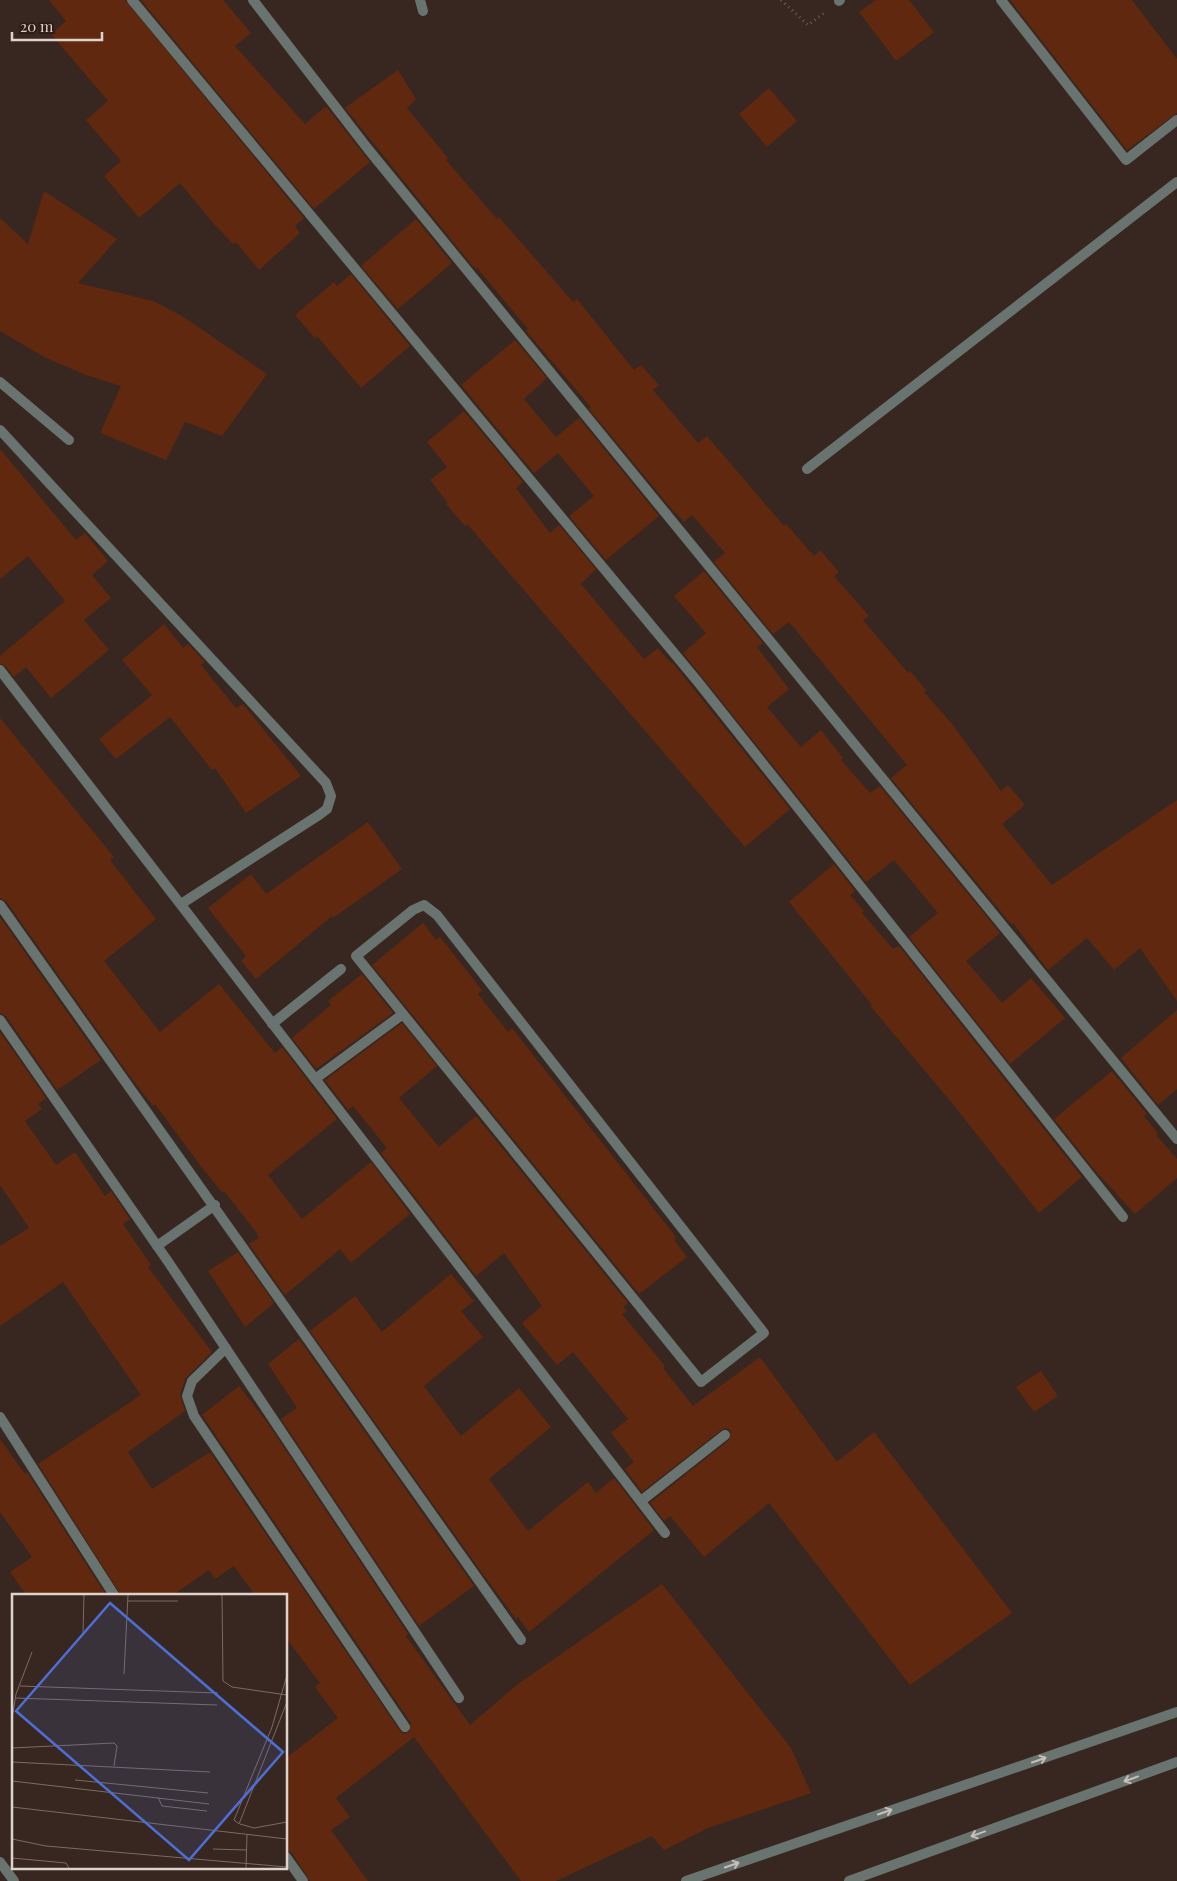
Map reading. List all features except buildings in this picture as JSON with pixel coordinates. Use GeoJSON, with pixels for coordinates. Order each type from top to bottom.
{"type":"FeatureCollection","features":[{"type":"Feature","properties":{"kind":"street"},"geometry":{"type":"LineString","coordinates":[[132,0],[698,682],[1123,1217]]}},
{"type":"Feature","properties":{"kind":"street"},"geometry":{"type":"LineString","coordinates":[[253,0],[368,149],[1177,1139]]}},
{"type":"Feature","properties":{"kind":"street"},"geometry":{"type":"LineString","coordinates":[[420,0],[423,11]]}},
{"type":"Feature","properties":{"kind":"street"},"geometry":{"type":"LineString","coordinates":[[1001,0],[1126,160],[1177,120]]}},
{"type":"Feature","properties":{"kind":"street"},"geometry":{"type":"LineString","coordinates":[[807,469],[1177,182]]}},
{"type":"Feature","properties":{"kind":"street"},"geometry":{"type":"LineString","coordinates":[[0,382],[69,440]]}},
{"type":"Feature","properties":{"kind":"street"},"geometry":{"type":"LineString","coordinates":[[0,430],[326,783],[331,796],[327,809],[319,816],[181,904]]}},
{"type":"Feature","properties":{"kind":"street"},"geometry":{"type":"LineString","coordinates":[[0,670],[665,1533]]}},
{"type":"Feature","properties":{"kind":"street"},"geometry":{"type":"LineString","coordinates":[[0,905],[215,1205],[521,1640]]}},
{"type":"Feature","properties":{"kind":"street"},"geometry":{"type":"LineString","coordinates":[[424,906],[437,915],[764,1332],[701,1382],[403,1014],[356,956],[413,910],[424,906]]}},
{"type":"Feature","properties":{"kind":"street"},"geometry":{"type":"LineString","coordinates":[[272,1024],[341,969]]}},
{"type":"Feature","properties":{"kind":"street"},"geometry":{"type":"LineString","coordinates":[[315,1080],[403,1014]]}},
{"type":"Feature","properties":{"kind":"street"},"geometry":{"type":"LineString","coordinates":[[0,1020],[157,1246],[459,1698]]}},
{"type":"Feature","properties":{"kind":"street"},"geometry":{"type":"LineString","coordinates":[[157,1246],[215,1205]]}},
{"type":"Feature","properties":{"kind":"street"},"geometry":{"type":"LineString","coordinates":[[226,1348],[192,1381],[187,1396],[194,1416],[405,1727]]}},
{"type":"Feature","properties":{"kind":"street"},"geometry":{"type":"LineString","coordinates":[[0,1417],[113,1594]]}},
{"type":"Feature","properties":{"kind":"street"},"geometry":{"type":"LineString","coordinates":[[641,1501],[725,1435]]}},
{"type":"Feature","properties":{"kind":"street"},"geometry":{"type":"LineString","coordinates":[[686,1881],[1177,1712]]}},
{"type":"Feature","properties":{"kind":"street"},"geometry":{"type":"LineString","coordinates":[[849,1881],[1177,1762]]}},
{"type":"Feature","properties":{"kind":"street"},"geometry":{"type":"LineString","coordinates":[[288,1860],[303,1881]]}},
{"type":"Feature","properties":{"kind":"street"},"geometry":{"type":"LineString","coordinates":[[0,1862],[14,1881]]}},
{"type":"Feature","properties":{"kind":"path"},"geometry":{"type":"LineString","coordinates":[[781,0],[808,25],[840,0]]}}]}
